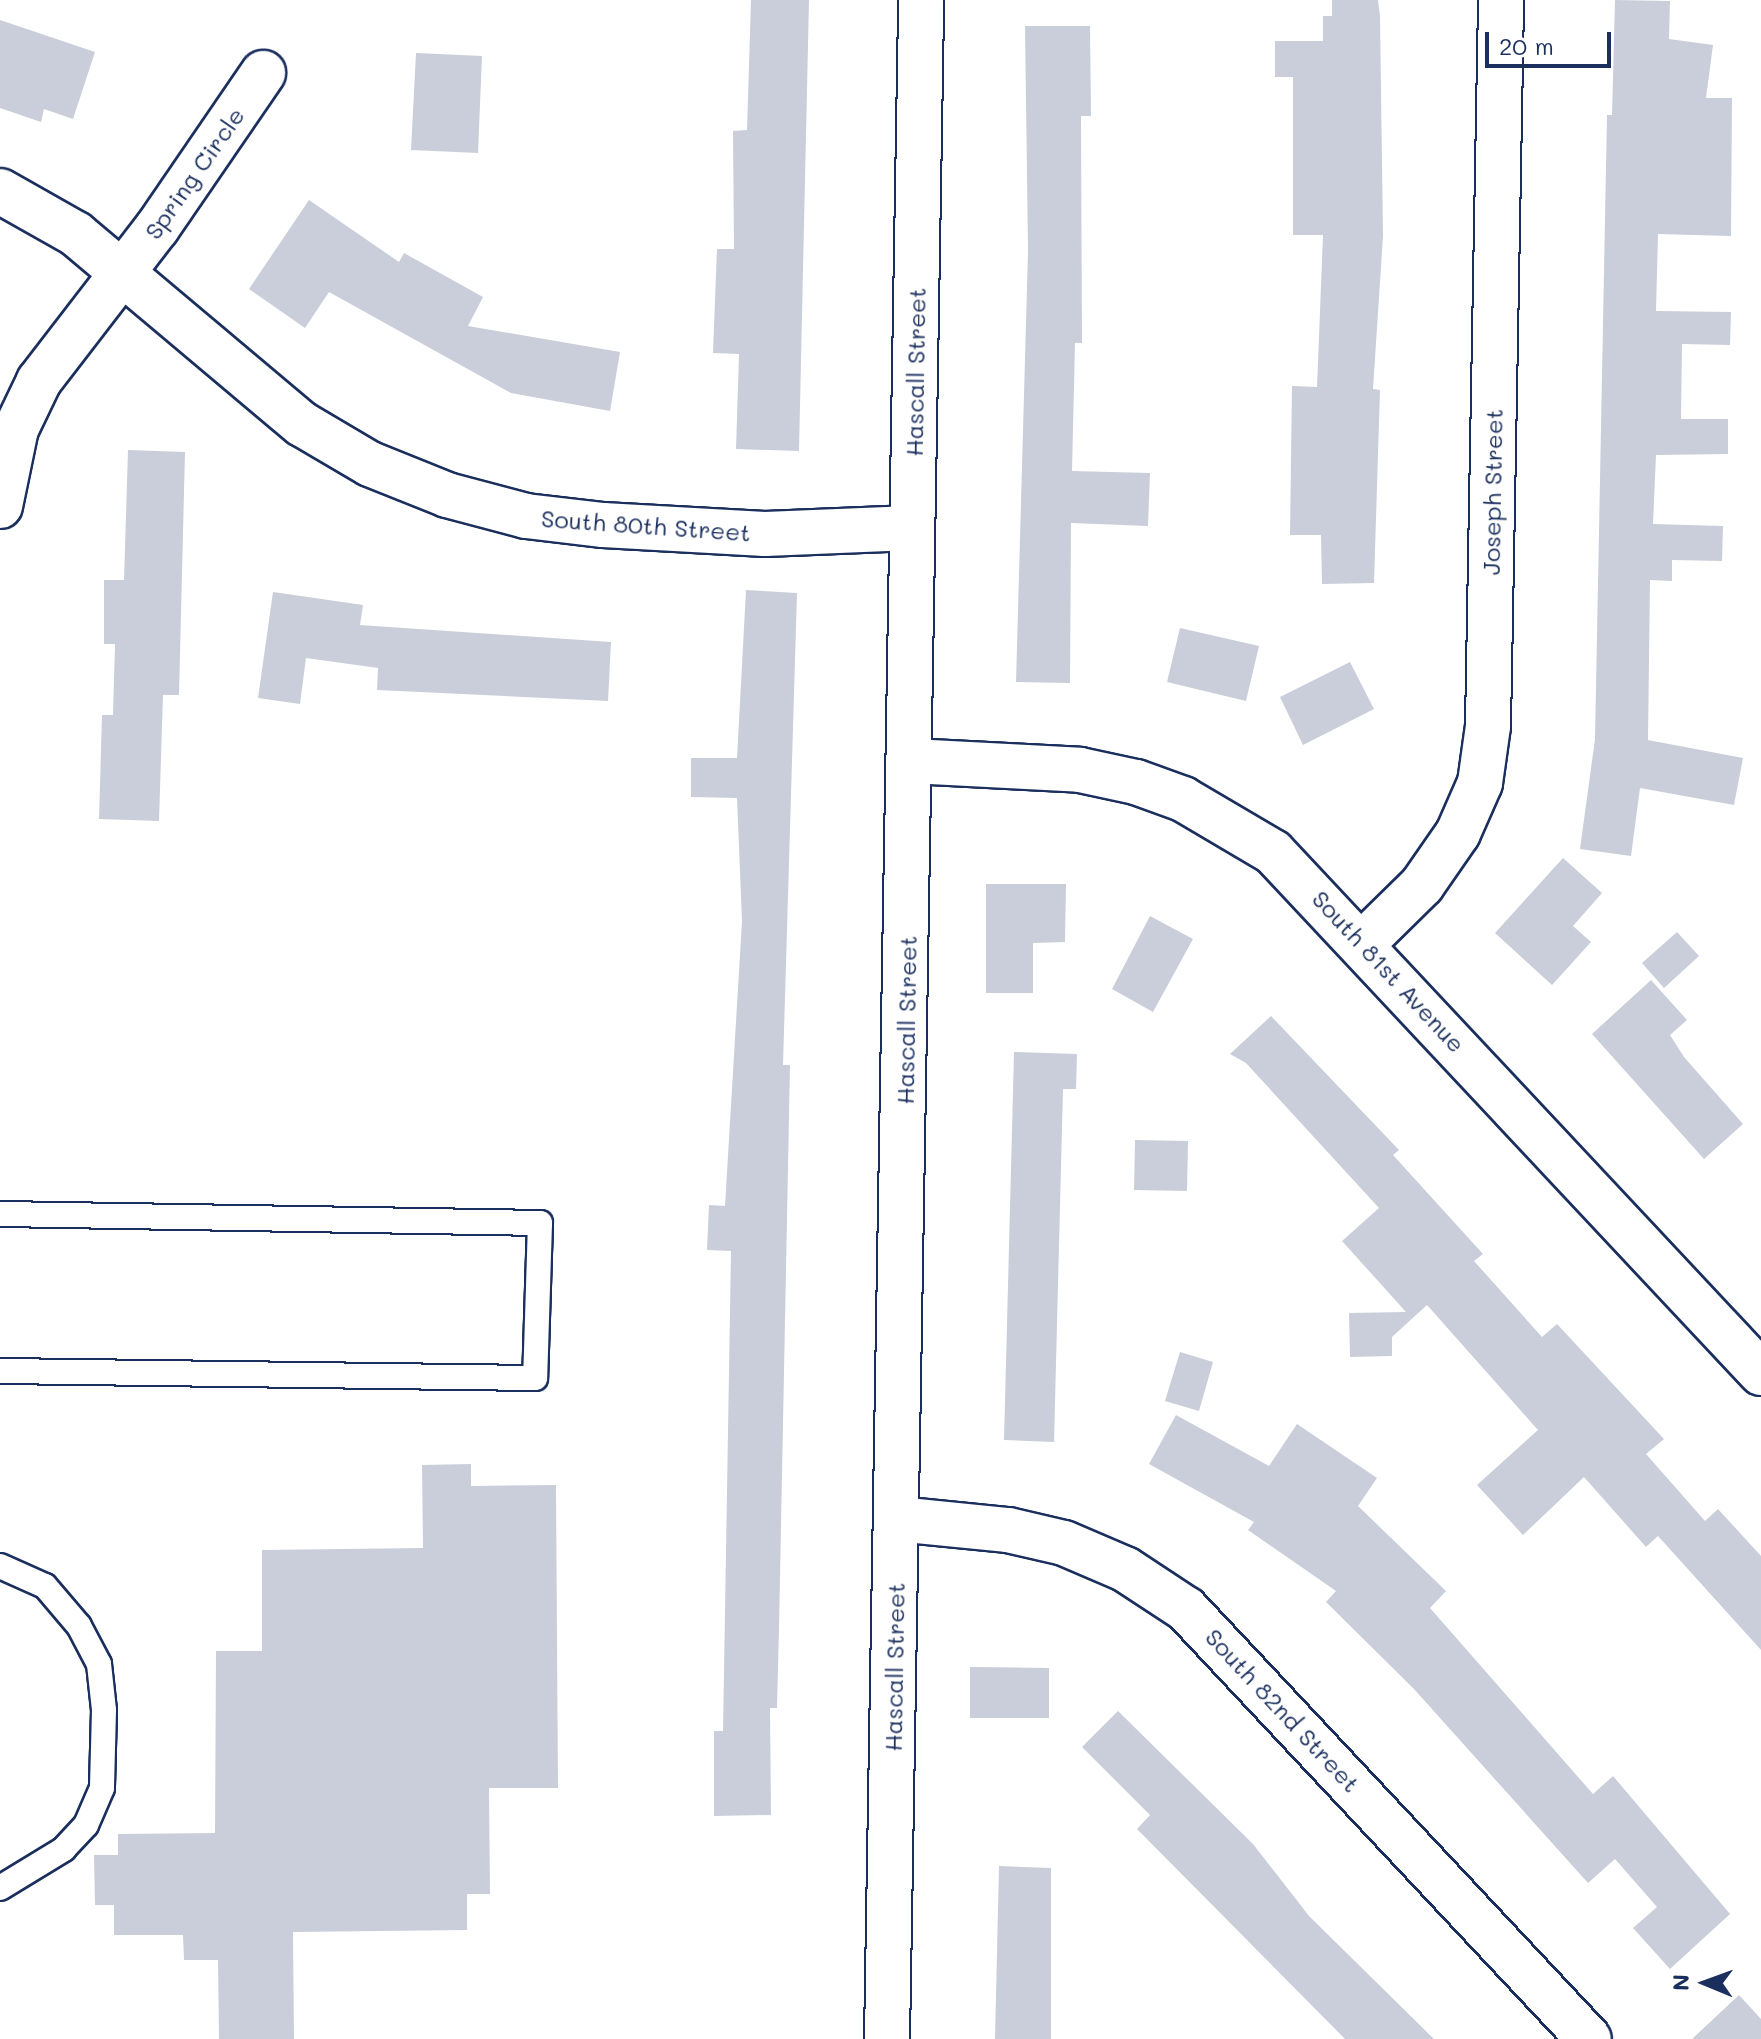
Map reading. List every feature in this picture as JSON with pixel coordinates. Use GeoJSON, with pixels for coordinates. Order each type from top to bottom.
{"type":"FeatureCollection","features":[{"type":"Feature","properties":{"kind":"street","name":"Hascall Street"},"geometry":{"type":"LineString","coordinates":[[887,2039],[911,761],[921,0]]}},
{"type":"Feature","properties":{"kind":"street","name":"Joseph Street"},"geometry":{"type":"LineString","coordinates":[[1363,943],[1422,885],[1458,833],[1480,783],[1488,726],[1501,0]]}},
{"type":"Feature","properties":{"kind":"street","name":"Spring Circle"},"geometry":{"type":"LineString","coordinates":[[0,506],[16,429],[39,381],[122,271],[263,73]]}},
{"type":"Feature","properties":{"kind":"street","name":"South 80th Street"},"geometry":{"type":"LineString","coordinates":[[0,191],[76,234],[302,424],[370,464],[447,495],[526,516],[603,525],[765,534],[912,528]]}},
{"type":"Feature","properties":{"kind":"street","name":"South 81st Avenue"},"geometry":{"type":"LineString","coordinates":[[911,761],[1080,770],[1183,799],[1273,852],[1363,943],[1761,1373]]}},
{"type":"Feature","properties":{"kind":"street","name":"South 82nd Street"},"geometry":{"type":"LineString","coordinates":[[897,1519],[1008,1530],[1064,1543],[1125,1569],[1186,1609],[1589,2039]]}},
{"type":"Feature","properties":{"kind":"lane"},"geometry":{"type":"LineString","coordinates":[[0,1214],[540,1223],[535,1378],[0,1371]]}},
{"type":"Feature","properties":{"kind":"lane"},"geometry":{"type":"LineString","coordinates":[[0,1566],[45,1586],[79,1626],[99,1664],[104,1710],[102,1788],[86,1825],[53,1857],[0,1888]]}},
{"type":"Feature","properties":{"kind":"building"},"geometry":{"type":"Polygon","coordinates":[[[751,0],[809,0],[799,451],[736,449],[739,354],[713,353],[717,249],[734,249],[733,131],[747,130],[751,0]]]}},
{"type":"Feature","properties":{"kind":"building"},"geometry":{"type":"Polygon","coordinates":[[[1332,0],[1378,0],[1380,16],[1383,236],[1373,389],[1380,390],[1374,583],[1322,584],[1321,535],[1290,535],[1292,386],[1317,387],[1323,235],[1293,235],[1293,77],[1275,77],[1275,41],[1323,41],[1323,16],[1332,16],[1332,0]]]}},
{"type":"Feature","properties":{"kind":"building"},"geometry":{"type":"Polygon","coordinates":[[[1615,0],[1670,1],[1669,39],[1713,45],[1706,98],[1732,98],[1731,236],[1658,234],[1656,311],[1731,312],[1730,345],[1682,344],[1681,419],[1728,419],[1728,454],[1656,455],[1653,524],[1723,526],[1722,561],[1672,560],[1672,581],[1650,580],[1648,740],[1743,758],[1734,805],[1640,788],[1631,856],[1580,849],[1595,739],[1607,115],[1612,115],[1615,0]]]}},
{"type":"Feature","properties":{"kind":"building"},"geometry":{"type":"Polygon","coordinates":[[[0,20],[95,52],[73,119],[44,109],[41,122],[0,108],[0,20]]]}},
{"type":"Feature","properties":{"kind":"building"},"geometry":{"type":"Polygon","coordinates":[[[1025,26],[1090,26],[1091,116],[1081,116],[1082,343],[1075,343],[1072,471],[1150,473],[1148,526],[1071,523],[1070,683],[1016,682],[1028,251],[1025,26]]]}},
{"type":"Feature","properties":{"kind":"building"},"geometry":{"type":"Polygon","coordinates":[[[416,53],[482,56],[478,153],[411,150],[416,53]]]}},
{"type":"Feature","properties":{"kind":"building"},"geometry":{"type":"Polygon","coordinates":[[[309,200],[399,262],[404,253],[483,297],[468,326],[620,352],[610,411],[511,393],[329,292],[305,328],[249,289],[309,200]]]}},
{"type":"Feature","properties":{"kind":"building"},"geometry":{"type":"Polygon","coordinates":[[[128,450],[185,452],[179,695],[163,695],[159,821],[99,819],[102,715],[113,715],[115,644],[104,644],[104,580],[124,580],[128,450]]]}},
{"type":"Feature","properties":{"kind":"building"},"geometry":{"type":"Polygon","coordinates":[[[746,590],[797,593],[783,1065],[790,1065],[777,1708],[770,1708],[771,1815],[714,1816],[714,1731],[723,1731],[731,1251],[707,1250],[709,1205],[725,1206],[742,921],[737,798],[691,797],[691,758],[737,758],[746,590]]]}},
{"type":"Feature","properties":{"kind":"building"},"geometry":{"type":"Polygon","coordinates":[[[273,592],[363,605],[360,625],[611,642],[608,701],[377,690],[378,668],[306,658],[300,704],[258,698],[273,592]]]}},
{"type":"Feature","properties":{"kind":"building"},"geometry":{"type":"Polygon","coordinates":[[[1180,628],[1259,646],[1246,701],[1167,682],[1180,628]]]}},
{"type":"Feature","properties":{"kind":"building"},"geometry":{"type":"Polygon","coordinates":[[[1350,662],[1374,709],[1303,745],[1280,697],[1350,662]]]}},
{"type":"Feature","properties":{"kind":"building"},"geometry":{"type":"Polygon","coordinates":[[[1563,858],[1602,893],[1573,926],[1591,942],[1552,985],[1495,933],[1563,858]]]}},
{"type":"Feature","properties":{"kind":"building"},"geometry":{"type":"Polygon","coordinates":[[[986,884],[1066,884],[1065,942],[1033,943],[1033,993],[986,993],[986,884]]]}},
{"type":"Feature","properties":{"kind":"building"},"geometry":{"type":"Polygon","coordinates":[[[1150,916],[1193,939],[1153,1012],[1112,989],[1150,916]]]}},
{"type":"Feature","properties":{"kind":"building"},"geometry":{"type":"Polygon","coordinates":[[[1677,932],[1699,956],[1664,988],[1642,963],[1677,932]]]}},
{"type":"Feature","properties":{"kind":"building"},"geometry":{"type":"Polygon","coordinates":[[[1651,980],[1687,1020],[1670,1035],[1684,1057],[1743,1124],[1704,1159],[1592,1034],[1651,980]]]}},
{"type":"Feature","properties":{"kind":"building"},"geometry":{"type":"Polygon","coordinates":[[[1271,1016],[1399,1150],[1393,1155],[1483,1254],[1474,1261],[1542,1337],[1557,1324],[1664,1439],[1646,1454],[1705,1521],[1718,1509],[1761,1556],[1761,1650],[1658,1536],[1646,1547],[1584,1477],[1523,1535],[1477,1485],[1538,1430],[1427,1305],[1392,1337],[1392,1356],[1350,1357],[1349,1313],[1406,1312],[1342,1241],[1379,1208],[1246,1063],[1230,1054],[1271,1016]]]}},
{"type":"Feature","properties":{"kind":"building"},"geometry":{"type":"Polygon","coordinates":[[[1014,1052],[1077,1054],[1076,1089],[1063,1089],[1054,1442],[1004,1440],[1014,1052]]]}},
{"type":"Feature","properties":{"kind":"building"},"geometry":{"type":"Polygon","coordinates":[[[1135,1140],[1188,1141],[1187,1191],[1134,1190],[1135,1140]]]}},
{"type":"Feature","properties":{"kind":"building"},"geometry":{"type":"Polygon","coordinates":[[[1180,1352],[1213,1362],[1199,1411],[1165,1401],[1180,1352]]]}},
{"type":"Feature","properties":{"kind":"building"},"geometry":{"type":"Polygon","coordinates":[[[1176,1415],[1269,1466],[1297,1424],[1377,1478],[1358,1506],[1446,1591],[1430,1608],[1593,1794],[1613,1776],[1730,1914],[1670,1969],[1633,1928],[1657,1907],[1615,1859],[1588,1883],[1414,1689],[1326,1602],[1336,1591],[1248,1530],[1254,1522],[1149,1464],[1176,1415]]]}},
{"type":"Feature","properties":{"kind":"building"},"geometry":{"type":"Polygon","coordinates":[[[471,1464],[471,1486],[556,1485],[558,1788],[489,1788],[490,1894],[467,1894],[467,1930],[293,1932],[294,2039],[219,2039],[218,1960],[184,1960],[183,1935],[114,1935],[114,1905],[95,1905],[94,1855],[118,1855],[118,1834],[215,1833],[216,1651],[262,1651],[262,1550],[423,1548],[422,1465],[471,1464]]]}},
{"type":"Feature","properties":{"kind":"building"},"geometry":{"type":"Polygon","coordinates":[[[970,1667],[1049,1668],[1049,1718],[970,1718],[970,1667]]]}},
{"type":"Feature","properties":{"kind":"building"},"geometry":{"type":"Polygon","coordinates":[[[1118,1711],[1253,1844],[1309,1916],[1434,2039],[1345,2039],[1137,1829],[1150,1815],[1082,1747],[1118,1711]]]}},
{"type":"Feature","properties":{"kind":"building"},"geometry":{"type":"Polygon","coordinates":[[[999,1866],[1051,1868],[1051,2039],[995,2039],[999,1866]]]}},
{"type":"Feature","properties":{"kind":"building"},"geometry":{"type":"Polygon","coordinates":[[[1739,1995],[1761,2019],[1761,2039],[1692,2039],[1739,1995]]]}}]}
